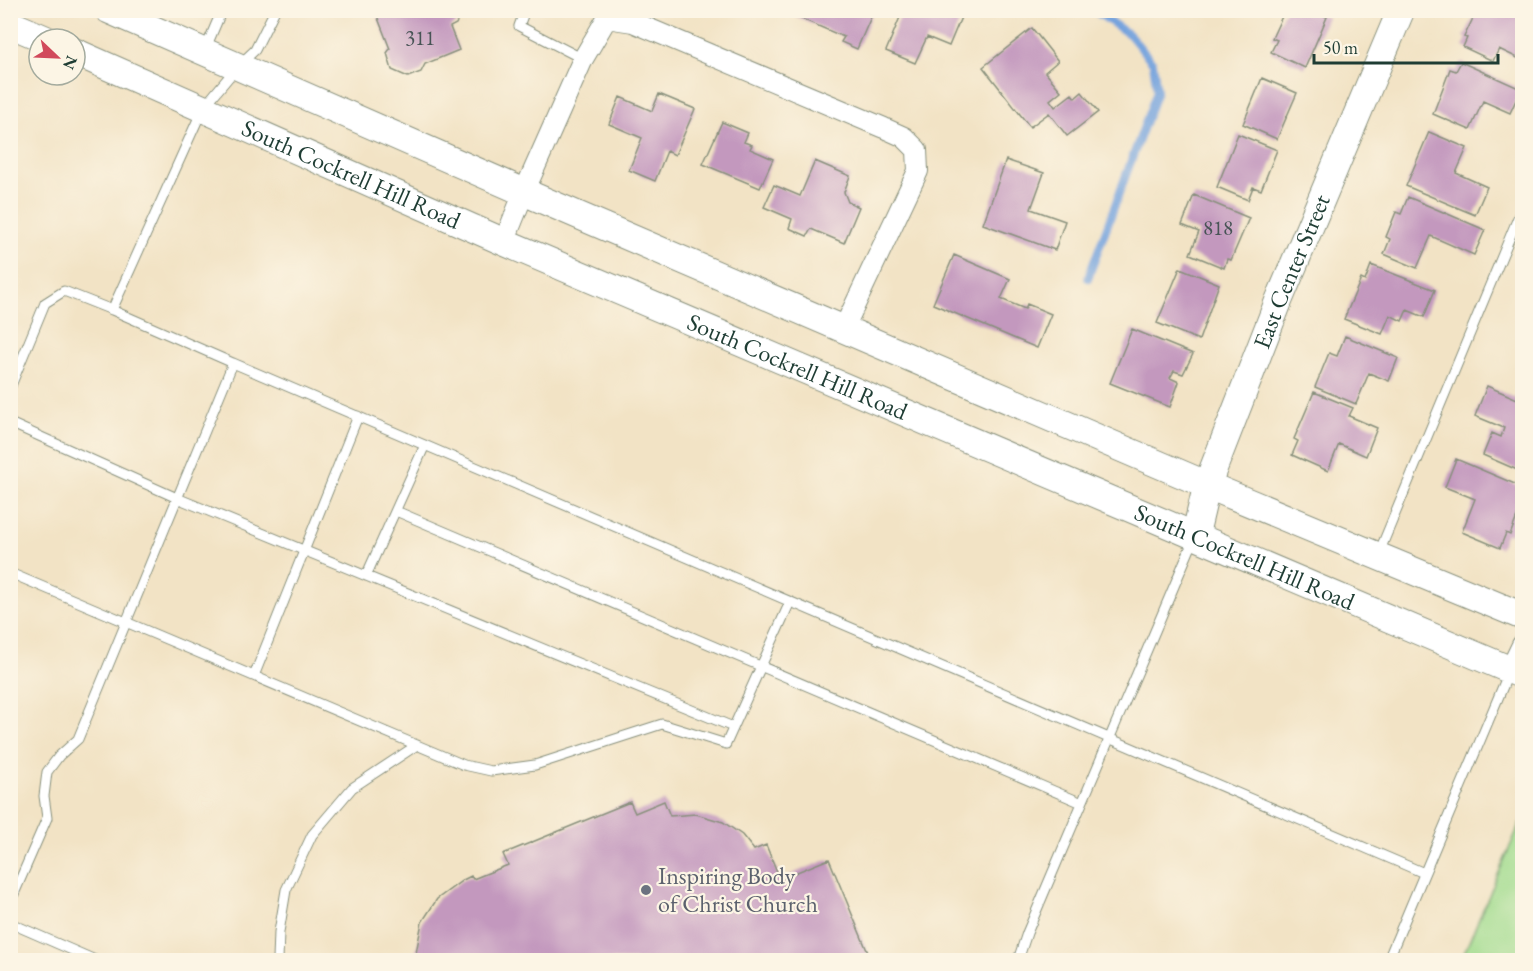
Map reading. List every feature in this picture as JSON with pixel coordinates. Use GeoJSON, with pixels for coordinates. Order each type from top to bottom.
{"type":"FeatureCollection","features":[{"type":"Feature","properties":{"kind":"main road"},"geometry":{"type":"LineString","coordinates":[[109,10],[524,192],[1207,485],[1522,616]]}},
{"type":"Feature","properties":{"kind":"main road","name":"East Center Street"},"geometry":{"type":"LineString","coordinates":[[1195,536],[1207,485],[1279,300],[1401,10]]}},
{"type":"Feature","properties":{"kind":"main road"},"geometry":{"type":"LineString","coordinates":[[10,24],[27,31]]}},
{"type":"Feature","properties":{"kind":"main road","name":"South Cockrell Hill Road"},"geometry":{"type":"LineString","coordinates":[[87,57],[504,242],[1516,673]]}},
{"type":"Feature","properties":{"kind":"street"},"geometry":{"type":"LineString","coordinates":[[504,242],[583,58],[607,18],[633,22],[904,137],[917,150],[918,171],[844,328]]}},
{"type":"Feature","properties":{"kind":"street"},"geometry":{"type":"LineString","coordinates":[[1516,673],[1522,645]]}},
{"type":"Feature","properties":{"kind":"lane"},"geometry":{"type":"LineString","coordinates":[[205,51],[222,10]]}},
{"type":"Feature","properties":{"kind":"lane"},"geometry":{"type":"LineString","coordinates":[[112,310],[203,108],[238,66],[255,50],[275,10]]}},
{"type":"Feature","properties":{"kind":"lane"},"geometry":{"type":"LineString","coordinates":[[525,10],[519,26],[583,58]]}},
{"type":"Feature","properties":{"kind":"lane"},"geometry":{"type":"LineString","coordinates":[[1378,555],[1522,208]]}},
{"type":"Feature","properties":{"kind":"lane"},"geometry":{"type":"LineString","coordinates":[[10,388],[45,303],[64,291],[1424,873]]}},
{"type":"Feature","properties":{"kind":"lane"},"geometry":{"type":"LineString","coordinates":[[10,903],[46,818],[44,796],[47,772],[59,756],[78,740],[233,363]]}},
{"type":"Feature","properties":{"kind":"lane"},"geometry":{"type":"LineString","coordinates":[[254,676],[358,417]]}},
{"type":"Feature","properties":{"kind":"lane"},"geometry":{"type":"LineString","coordinates":[[10,423],[177,498],[733,727]]}},
{"type":"Feature","properties":{"kind":"lane"},"geometry":{"type":"LineString","coordinates":[[366,576],[425,445]]}},
{"type":"Feature","properties":{"kind":"lane"},"geometry":{"type":"LineString","coordinates":[[396,511],[1082,803]]}},
{"type":"Feature","properties":{"kind":"lane"},"geometry":{"type":"LineString","coordinates":[[1018,960],[1027,933],[1195,536]]}},
{"type":"Feature","properties":{"kind":"lane"},"geometry":{"type":"LineString","coordinates":[[10,573],[464,765],[491,771],[535,765],[662,724],[726,744],[790,602]]}},
{"type":"Feature","properties":{"kind":"lane"},"geometry":{"type":"LineString","coordinates":[[1388,960],[1424,873],[1516,673]]}},
{"type":"Feature","properties":{"kind":"lane"},"geometry":{"type":"LineString","coordinates":[[278,960],[279,932],[286,890],[312,835],[352,788],[417,745]]}},
{"type":"Feature","properties":{"kind":"lane"},"geometry":{"type":"LineString","coordinates":[[10,923],[94,960]]}},
{"type":"Feature","properties":{"kind":"green space"},"geometry":{"type":"Polygon","coordinates":[[[1522,819],[1522,960],[1461,960],[1522,819]]]}},
{"type":"Feature","properties":{"kind":"building"},"geometry":{"type":"Polygon","coordinates":[[[386,10],[462,10],[456,24],[450,27],[459,50],[425,64],[421,72],[408,77],[392,70],[387,53],[390,49],[376,13],[386,10]]]}},
{"type":"Feature","properties":{"kind":"building"},"geometry":{"type":"Polygon","coordinates":[[[789,10],[874,10],[857,49],[841,42],[844,37],[788,13],[789,10]]]}},
{"type":"Feature","properties":{"kind":"building"},"geometry":{"type":"Polygon","coordinates":[[[903,10],[964,10],[949,46],[927,37],[915,63],[886,51],[903,10]]]}},
{"type":"Feature","properties":{"kind":"building"},"geometry":{"type":"Polygon","coordinates":[[[1285,10],[1312,10],[1327,17],[1305,68],[1271,52],[1277,40],[1272,38],[1285,10]]]}},
{"type":"Feature","properties":{"kind":"building"},"geometry":{"type":"Polygon","coordinates":[[[1477,10],[1522,10],[1522,60],[1499,49],[1493,61],[1463,47],[1467,38],[1464,37],[1477,10]]]}},
{"type":"Feature","properties":{"kind":"building"},"geometry":{"type":"Polygon","coordinates":[[[1032,28],[1058,61],[1045,72],[1061,91],[1050,100],[1055,107],[1072,94],[1075,98],[1082,92],[1098,112],[1067,136],[1049,113],[1030,127],[983,67],[1032,28]]]}},
{"type":"Feature","properties":{"kind":"building"},"geometry":{"type":"Polygon","coordinates":[[[1461,62],[1521,89],[1510,113],[1483,101],[1470,130],[1433,114],[1450,69],[1456,71],[1461,62]]]}},
{"type":"Feature","properties":{"kind":"building"},"geometry":{"type":"Polygon","coordinates":[[[1262,78],[1297,93],[1277,139],[1243,124],[1262,78]]]}},
{"type":"Feature","properties":{"kind":"building"},"geometry":{"type":"Polygon","coordinates":[[[659,94],[695,109],[675,155],[667,151],[655,181],[629,170],[642,138],[609,124],[620,97],[652,111],[659,94]]]}},
{"type":"Feature","properties":{"kind":"building"},"geometry":{"type":"Polygon","coordinates":[[[722,122],[748,133],[744,142],[752,145],[750,149],[773,159],[760,188],[703,164],[722,122]]]}},
{"type":"Feature","properties":{"kind":"building"},"geometry":{"type":"Polygon","coordinates":[[[1429,132],[1467,148],[1456,173],[1487,187],[1475,215],[1406,186],[1429,132]]]}},
{"type":"Feature","properties":{"kind":"building"},"geometry":{"type":"Polygon","coordinates":[[[1238,134],[1277,150],[1261,190],[1253,187],[1248,200],[1217,187],[1238,134]]]}},
{"type":"Feature","properties":{"kind":"building"},"geometry":{"type":"Polygon","coordinates":[[[1006,160],[1044,173],[1031,209],[1065,221],[1055,250],[983,224],[1006,160]]]}},
{"type":"Feature","properties":{"kind":"building"},"geometry":{"type":"Polygon","coordinates":[[[815,161],[850,176],[844,192],[848,202],[859,207],[844,243],[811,229],[807,236],[789,228],[792,219],[764,207],[774,185],[800,196],[815,161]]]}},
{"type":"Feature","properties":{"kind":"building"},"geometry":{"type":"Polygon","coordinates":[[[1194,195],[1249,218],[1231,260],[1227,259],[1224,268],[1190,254],[1199,232],[1182,225],[1194,195]]]}},
{"type":"Feature","properties":{"kind":"building"},"geometry":{"type":"Polygon","coordinates":[[[1408,197],[1485,230],[1474,255],[1431,236],[1417,268],[1384,254],[1390,239],[1386,237],[1396,212],[1401,214],[1408,197]]]}},
{"type":"Feature","properties":{"kind":"building"},"geometry":{"type":"Polygon","coordinates":[[[954,255],[1010,279],[1001,299],[1025,309],[1027,304],[1051,314],[1037,348],[933,304],[954,255]]]}},
{"type":"Feature","properties":{"kind":"building"},"geometry":{"type":"Polygon","coordinates":[[[1371,265],[1435,290],[1424,317],[1407,310],[1402,321],[1390,315],[1382,334],[1344,319],[1361,279],[1365,281],[1371,265]]]}},
{"type":"Feature","properties":{"kind":"building"},"geometry":{"type":"Polygon","coordinates":[[[1180,268],[1219,284],[1199,340],[1157,323],[1180,268]]]}},
{"type":"Feature","properties":{"kind":"building"},"geometry":{"type":"Polygon","coordinates":[[[1132,329],[1193,354],[1183,374],[1174,371],[1170,378],[1179,382],[1170,407],[1110,383],[1132,329]]]}},
{"type":"Feature","properties":{"kind":"building"},"geometry":{"type":"Polygon","coordinates":[[[1345,336],[1398,358],[1389,381],[1369,373],[1356,404],[1315,387],[1329,353],[1337,356],[1345,336]]]}},
{"type":"Feature","properties":{"kind":"building"},"geometry":{"type":"Polygon","coordinates":[[[1487,386],[1522,401],[1522,472],[1483,455],[1492,433],[1501,437],[1504,428],[1475,416],[1487,386]]]}},
{"type":"Feature","properties":{"kind":"building"},"geometry":{"type":"Polygon","coordinates":[[[1314,392],[1353,408],[1349,416],[1377,428],[1366,456],[1339,444],[1328,471],[1292,455],[1298,441],[1294,439],[1314,392]]]}},
{"type":"Feature","properties":{"kind":"building"},"geometry":{"type":"Polygon","coordinates":[[[1456,459],[1522,487],[1522,504],[1510,535],[1506,533],[1500,548],[1462,532],[1475,499],[1445,487],[1456,459]]]}},
{"type":"Feature","properties":{"kind":"building","name":"Inspiring Body of Christ Church"},"geometry":{"type":"Polygon","coordinates":[[[664,801],[670,816],[696,814],[723,822],[742,835],[754,850],[766,845],[780,879],[829,859],[871,960],[418,960],[416,953],[422,922],[437,899],[471,876],[473,879],[508,865],[503,854],[630,802],[635,813],[664,801]]]}},
{"type":"Feature","properties":{"kind":"waterway"},"geometry":{"type":"LineString","coordinates":[[1088,278],[1157,91],[1153,63],[1130,35],[1093,10]]}},
{"type":"Feature","properties":{"kind":"place","name":"Inspiring Body of Christ Church"},"geometry":{"type":"Point","coordinates":[646,890]}}]}
